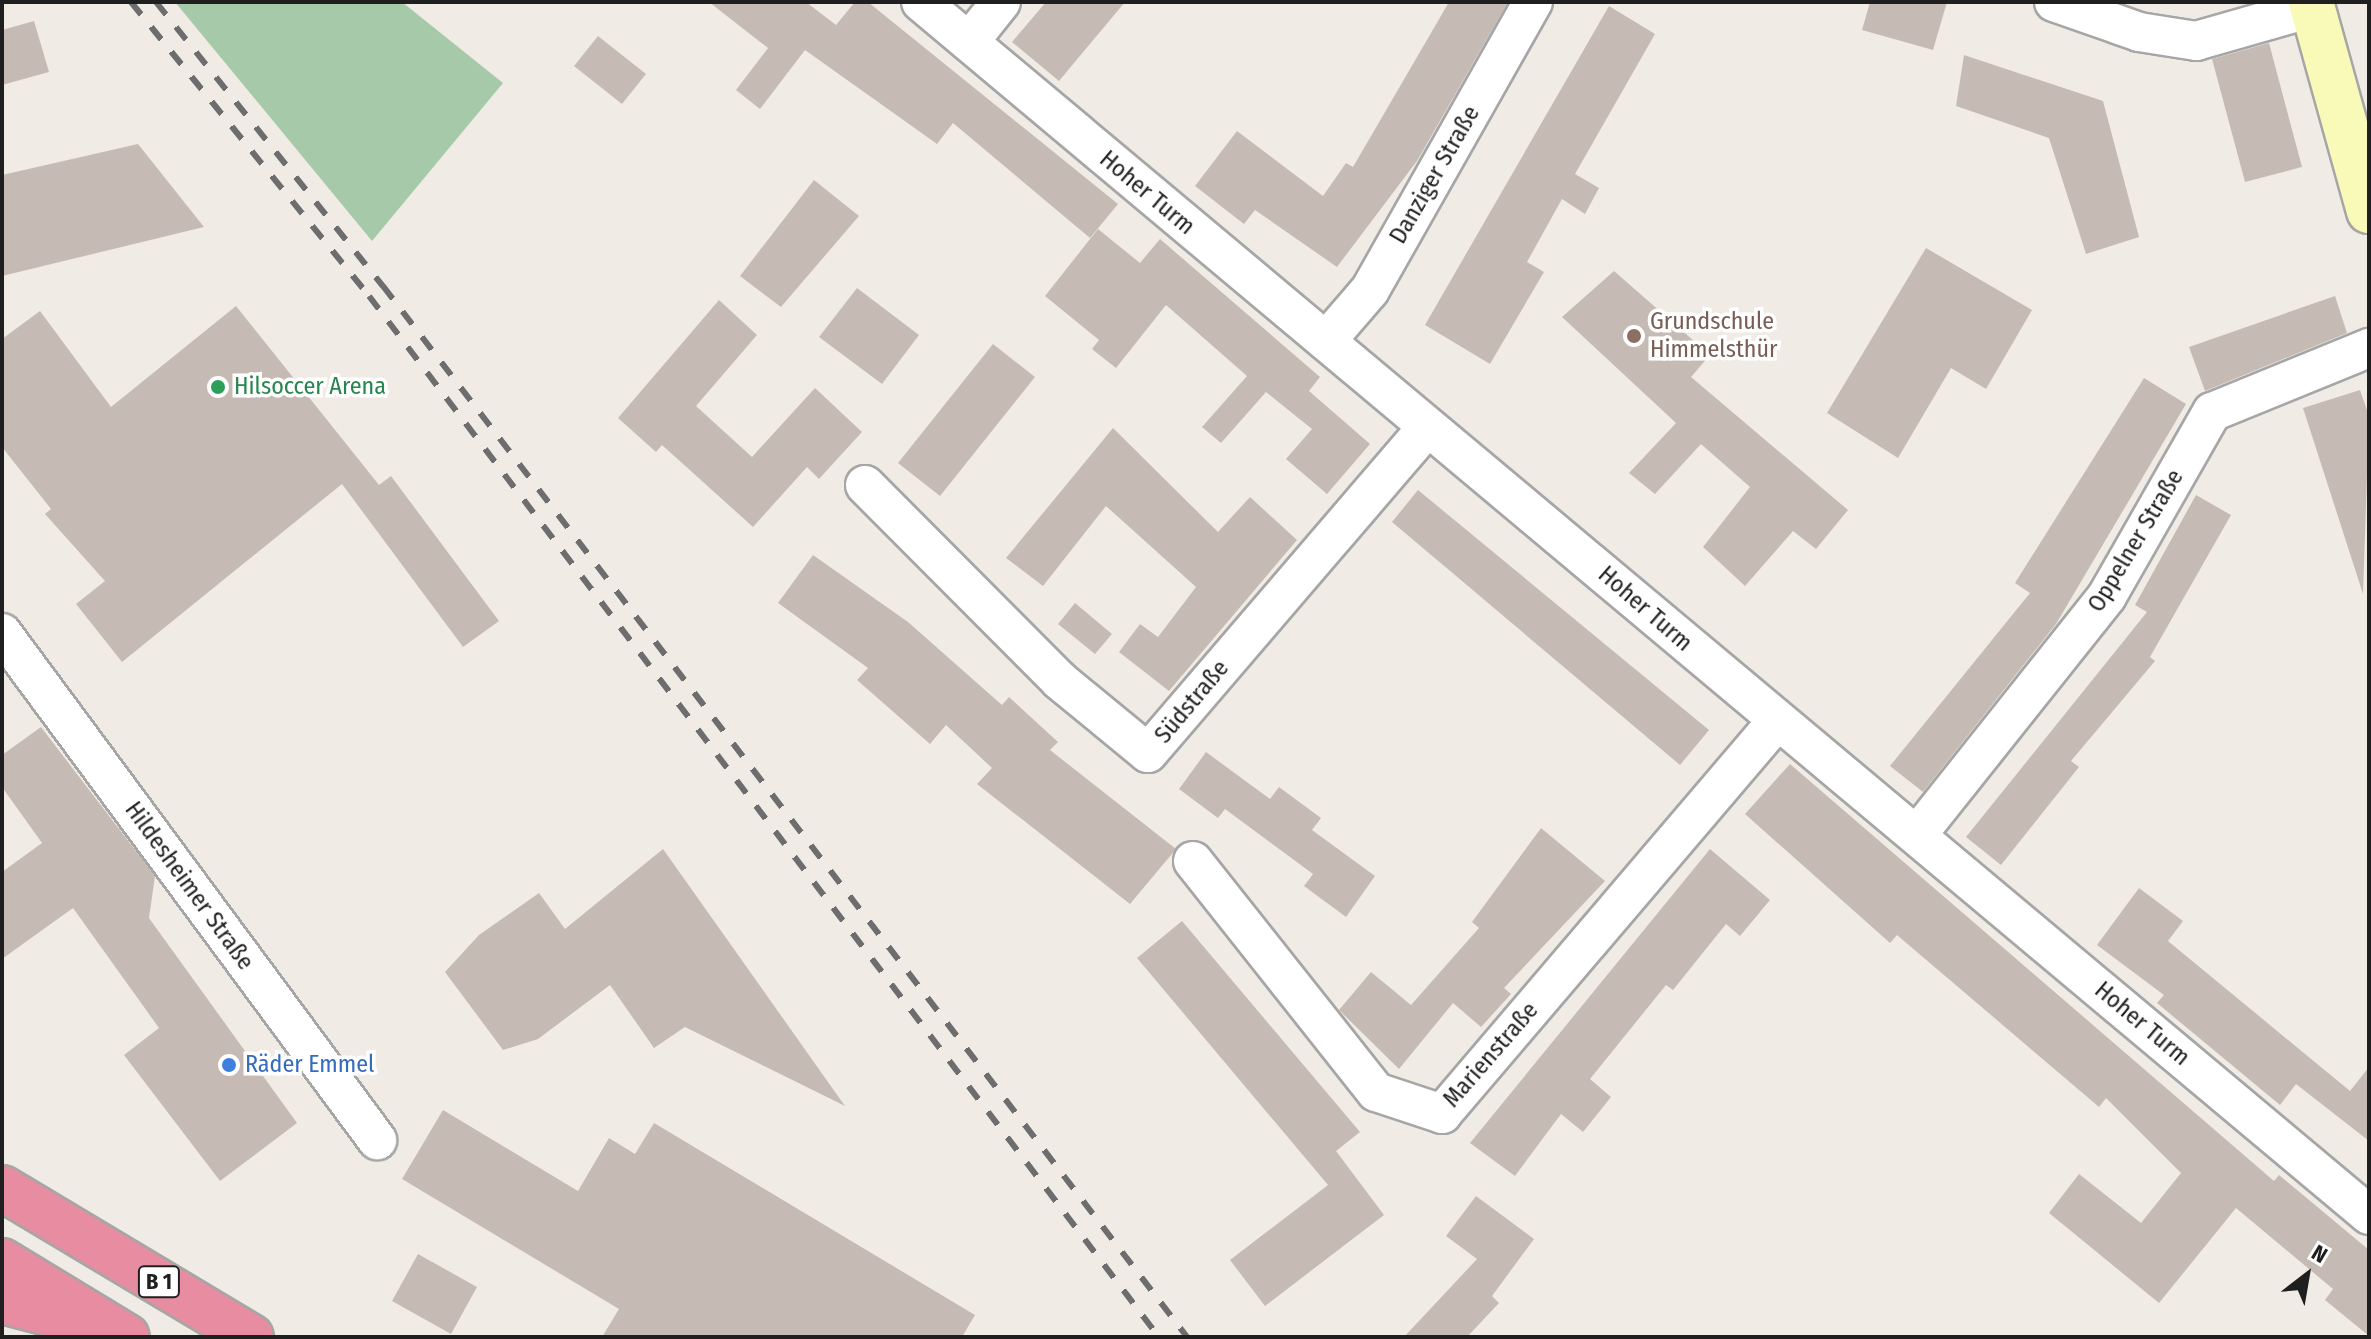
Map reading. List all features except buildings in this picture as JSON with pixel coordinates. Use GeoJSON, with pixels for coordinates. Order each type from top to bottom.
{"type":"FeatureCollection","features":[{"type":"Feature","properties":{"kind":"highway","name":"B 1"},"geometry":{"type":"LineString","coordinates":[[2,1188],[251,1337]]}},
{"type":"Feature","properties":{"kind":"highway"},"geometry":{"type":"LineString","coordinates":[[2,1261],[121,1334]]}},
{"type":"Feature","properties":{"kind":"highway"},"geometry":{"type":"LineString","coordinates":[[2,1301],[121,1334]]}},
{"type":"Feature","properties":{"kind":"street","name":"Hoher Turm"},"geometry":{"type":"LineString","coordinates":[[921,2],[2369,1215]]}},
{"type":"Feature","properties":{"kind":"street"},"geometry":{"type":"LineString","coordinates":[[969,42],[1001,2]]}},
{"type":"Feature","properties":{"kind":"street","name":"Danziger Straße"},"geometry":{"type":"LineString","coordinates":[[1326,341],[1370,290],[1533,2]]}},
{"type":"Feature","properties":{"kind":"street"},"geometry":{"type":"LineString","coordinates":[[2054,2],[2139,32],[2196,41],[2311,5],[2369,211]]}},
{"type":"Feature","properties":{"kind":"street","name":"Oppelner Straße"},"geometry":{"type":"LineString","coordinates":[[1917,835],[2107,596],[2212,412],[2369,348]]}},
{"type":"Feature","properties":{"kind":"street","name":"Südstraße"},"geometry":{"type":"LineString","coordinates":[[865,485],[1059,680],[1148,753],[1427,427]]}},
{"type":"Feature","properties":{"kind":"street","name":"Hildesheimer Straße"},"geometry":{"type":"LineString","coordinates":[[2,633],[377,1140]]}},
{"type":"Feature","properties":{"kind":"street","name":"Marienstraße"},"geometry":{"type":"LineString","coordinates":[[1193,861],[1376,1092],[1442,1114],[1777,721]]}},
{"type":"Feature","properties":{"kind":"green space"},"geometry":{"type":"Polygon","coordinates":[[[175,2],[402,2],[503,83],[372,241],[175,2]]]}},
{"type":"Feature","properties":{"kind":"railway"},"geometry":{"type":"LineString","coordinates":[[131,2],[369,296],[1159,1337]]}},
{"type":"Feature","properties":{"kind":"railway"},"geometry":{"type":"LineString","coordinates":[[156,2],[383,286],[1187,1337]]}},
{"type":"Feature","properties":{"kind":"place","name":"Grundschule Himmelsthür"},"geometry":{"type":"Point","coordinates":[1634,336]}},
{"type":"Feature","properties":{"kind":"place","name":"Hilsoccer Arena"},"geometry":{"type":"Point","coordinates":[218,387]}},
{"type":"Feature","properties":{"kind":"place","name":"Räder Emmel"},"geometry":{"type":"Point","coordinates":[229,1065]}}]}
